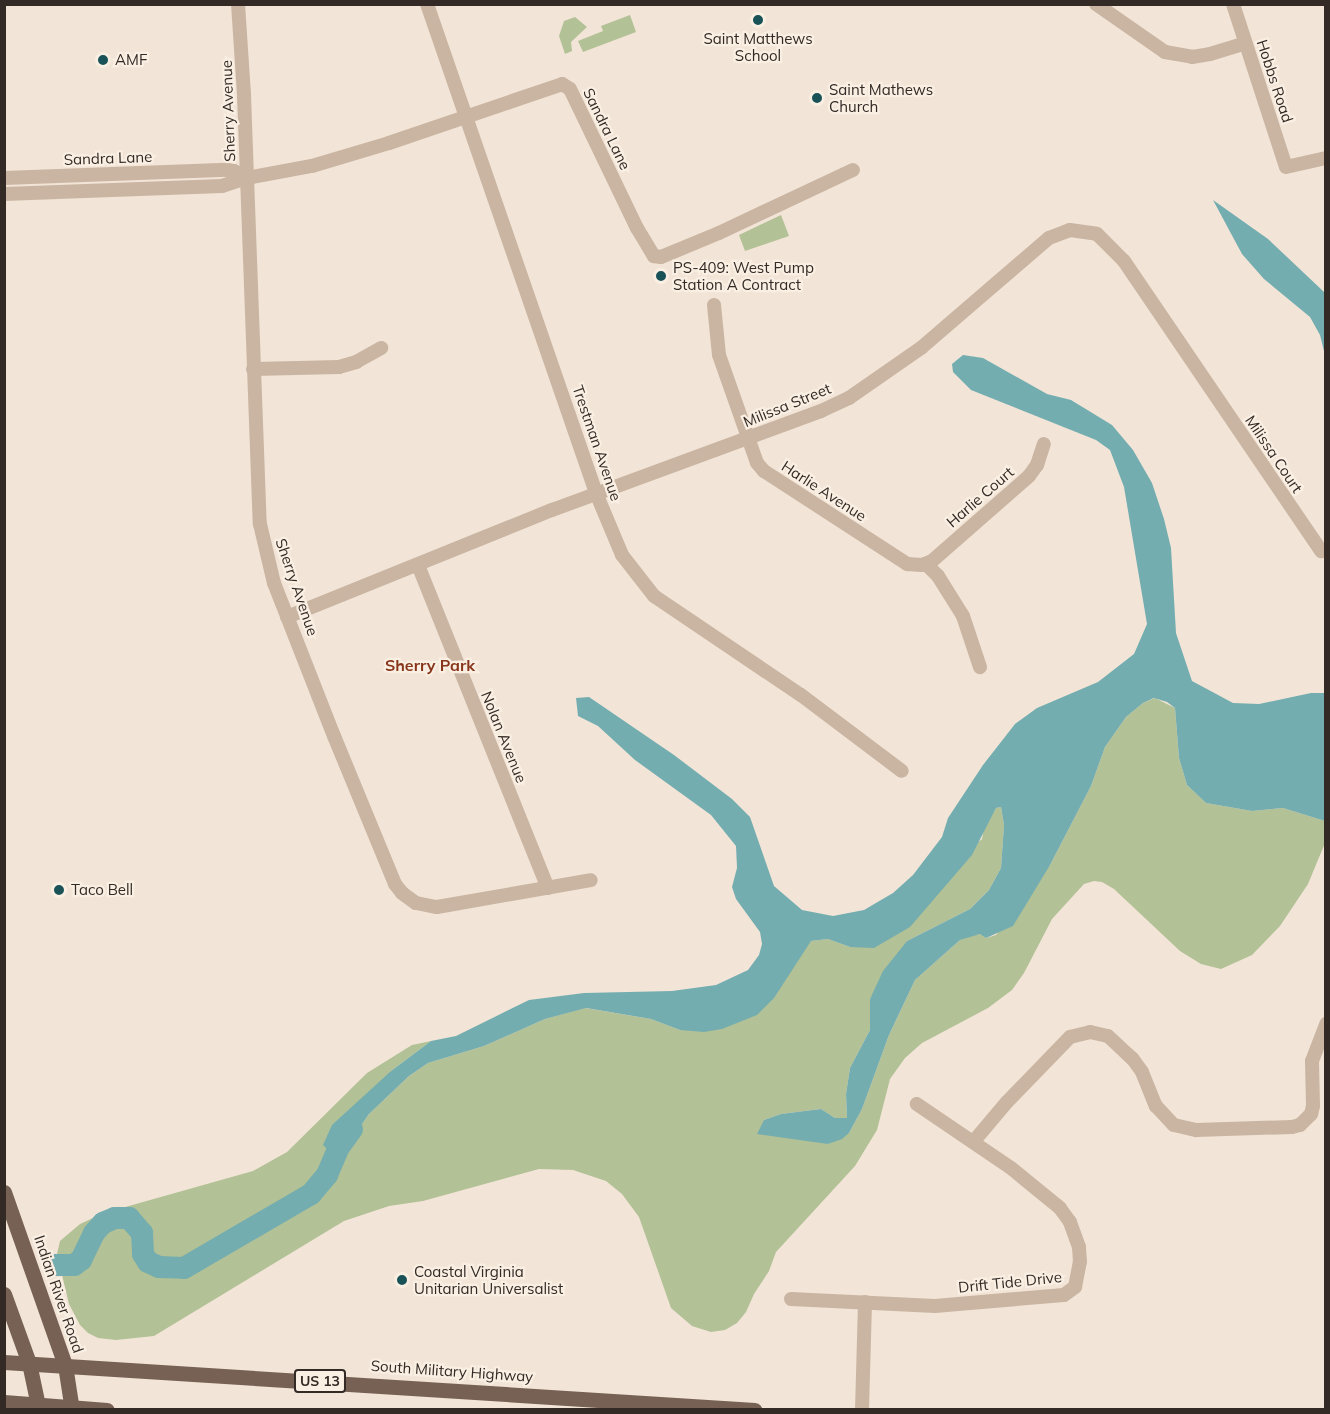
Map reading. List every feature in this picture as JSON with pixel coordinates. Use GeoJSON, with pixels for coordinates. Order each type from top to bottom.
{"type":"FeatureCollection","features":[{"type":"Feature","properties":{"kind":"main road","name":"Indian River Road"},"geometry":{"type":"LineString","coordinates":[[4,1192],[65,1365],[72,1408]]}},
{"type":"Feature","properties":{"kind":"main road"},"geometry":{"type":"LineString","coordinates":[[4,1294],[29,1363],[39,1407]]}},
{"type":"Feature","properties":{"kind":"main road","name":"South Military Highway"},"geometry":{"type":"LineString","coordinates":[[4,1362],[754,1410]]}},
{"type":"Feature","properties":{"kind":"main road"},"geometry":{"type":"LineString","coordinates":[[4,1402],[39,1407],[107,1410]]}},
{"type":"Feature","properties":{"kind":"street","name":"Sherry Avenue"},"geometry":{"type":"LineString","coordinates":[[238,4],[260,524],[266,554],[287,616],[360,799],[402,893],[416,903],[437,907],[591,880]]}},
{"type":"Feature","properties":{"kind":"street","name":"Trestman Avenue"},"geometry":{"type":"LineString","coordinates":[[427,4],[596,493],[622,555],[654,596],[801,695],[902,771]]}},
{"type":"Feature","properties":{"kind":"street"},"geometry":{"type":"LineString","coordinates":[[1096,4],[1165,52],[1192,57],[1245,43]]}},
{"type":"Feature","properties":{"kind":"street","name":"Hobbs Road"},"geometry":{"type":"LineString","coordinates":[[1233,4],[1286,167],[1326,158]]}},
{"type":"Feature","properties":{"kind":"street","name":"Sandra Lane"},"geometry":{"type":"LineString","coordinates":[[4,194],[222,186],[247,178],[312,166],[562,84],[567,85],[650,253],[661,257],[719,234],[853,170]]}},
{"type":"Feature","properties":{"kind":"street","name":"Sandra Lane"},"geometry":{"type":"LineString","coordinates":[[4,178],[227,170],[247,178]]}},
{"type":"Feature","properties":{"kind":"street","name":"Milissa Street"},"geometry":{"type":"LineString","coordinates":[[287,616],[596,493],[821,411],[876,381],[977,302],[1049,238],[1070,230],[1091,232],[1112,246],[1201,374]]}},
{"type":"Feature","properties":{"kind":"street","name":"Harlie Avenue"},"geometry":{"type":"LineString","coordinates":[[714,305],[719,355],[748,439],[764,471],[906,564],[926,564]]}},
{"type":"Feature","properties":{"kind":"street"},"geometry":{"type":"LineString","coordinates":[[253,369],[339,367],[356,362],[381,348]]}},
{"type":"Feature","properties":{"kind":"street","name":"Milissa Court"},"geometry":{"type":"LineString","coordinates":[[1201,374],[1321,551]]}},
{"type":"Feature","properties":{"kind":"street","name":"Harlie Court"},"geometry":{"type":"LineString","coordinates":[[926,564],[1029,476],[1037,465],[1044,444]]}},
{"type":"Feature","properties":{"kind":"street"},"geometry":{"type":"LineString","coordinates":[[926,564],[938,576],[963,616],[980,667]]}},
{"type":"Feature","properties":{"kind":"street","name":"Nolan Avenue"},"geometry":{"type":"LineString","coordinates":[[418,565],[548,888]]}},
{"type":"Feature","properties":{"kind":"street"},"geometry":{"type":"LineString","coordinates":[[974,1141],[1007,1102],[1070,1037],[1080,1033],[1100,1033],[1126,1052],[1142,1072],[1161,1113],[1174,1125],[1196,1130],[1292,1127],[1307,1120],[1313,1106],[1312,1061],[1326,1024]]}},
{"type":"Feature","properties":{"kind":"street","name":"Drift Tide Drive"},"geometry":{"type":"LineString","coordinates":[[791,1299],[935,1306],[1064,1295],[1076,1287],[1080,1262],[1079,1247],[1070,1222],[1059,1208],[974,1141],[917,1104]]}},
{"type":"Feature","properties":{"kind":"street"},"geometry":{"type":"LineString","coordinates":[[862,1410],[865,1302]]}},
{"type":"Feature","properties":{"kind":"green space"},"geometry":{"type":"Polygon","coordinates":[[[630,15],[636,32],[583,52],[578,41],[603,31],[601,26],[630,15]]]}},
{"type":"Feature","properties":{"kind":"green space"},"geometry":{"type":"Polygon","coordinates":[[[575,17],[587,27],[571,42],[572,51],[565,54],[559,36],[564,21],[575,17]]]}},
{"type":"Feature","properties":{"kind":"green space"},"geometry":{"type":"Polygon","coordinates":[[[781,215],[789,236],[745,251],[739,235],[781,215]]]}},
{"type":"Feature","properties":{"kind":"green space"},"geometry":{"type":"Polygon","coordinates":[[[1155,698],[1175,708],[1179,758],[1187,785],[1206,803],[1252,811],[1283,808],[1325,821],[1325,843],[1308,884],[1280,926],[1252,955],[1221,969],[1201,964],[1180,951],[1114,889],[1102,882],[1094,881],[1084,884],[1052,919],[1024,973],[1012,990],[988,1008],[922,1043],[905,1058],[890,1079],[877,1130],[855,1166],[776,1252],[769,1271],[754,1294],[746,1312],[737,1323],[725,1330],[711,1332],[692,1326],[671,1308],[639,1217],[622,1194],[606,1181],[573,1170],[539,1169],[423,1201],[389,1206],[344,1221],[154,1336],[116,1340],[98,1338],[88,1333],[80,1325],[69,1304],[57,1254],[60,1241],[80,1224],[104,1213],[253,1171],[287,1152],[367,1073],[412,1045],[431,1041],[391,1071],[342,1153],[369,1114],[409,1076],[428,1063],[484,1046],[545,1019],[585,1008],[651,1019],[680,1030],[811,941],[828,939],[850,947],[982,839],[984,828],[996,808],[1001,807],[1004,825],[1001,868],[989,890],[970,909],[907,941],[870,999],[870,1030],[850,1068],[846,1094],[847,1118],[835,1118],[821,1109],[781,1114],[764,1120],[828,1144],[849,1133],[862,1109],[889,1035],[915,980],[960,940],[973,935],[981,934],[986,938],[996,935],[1050,865],[1091,786],[1105,747],[1126,717],[1143,703],[1155,698]]]}},
{"type":"Feature","properties":{"kind":"water"},"geometry":{"type":"Polygon","coordinates":[[[1213,200],[1268,239],[1326,294],[1325,355],[1320,335],[1310,317],[1264,279],[1242,254],[1213,200]]]}},
{"type":"Feature","properties":{"kind":"water"},"geometry":{"type":"Polygon","coordinates":[[[963,355],[983,358],[1047,394],[1071,400],[1112,425],[1133,450],[1152,483],[1164,519],[1171,548],[1176,633],[1192,681],[1233,703],[1259,704],[1311,693],[1325,693],[1325,821],[1283,808],[1252,811],[1206,803],[1187,785],[1179,758],[1175,708],[1167,702],[1154,698],[1143,703],[1126,717],[1105,747],[1091,786],[1050,865],[1013,926],[986,938],[980,934],[960,940],[915,980],[889,1035],[862,1109],[849,1133],[842,1139],[828,1144],[757,1134],[764,1120],[781,1114],[821,1109],[835,1118],[847,1118],[846,1094],[850,1068],[870,1030],[870,999],[883,971],[907,941],[970,909],[989,890],[1001,868],[1004,825],[1001,807],[996,808],[972,855],[910,927],[874,948],[850,947],[828,939],[811,941],[774,998],[757,1015],[722,1029],[704,1032],[680,1030],[651,1019],[586,1008],[545,1019],[484,1046],[428,1063],[409,1076],[369,1114],[342,1153],[335,1156],[323,1145],[332,1125],[391,1071],[431,1041],[456,1036],[529,1000],[584,993],[672,991],[716,985],[748,970],[759,955],[762,944],[760,932],[736,899],[732,887],[737,868],[736,846],[711,815],[635,760],[598,726],[578,716],[576,698],[589,697],[674,755],[732,799],[750,817],[774,886],[802,910],[833,916],[864,910],[893,893],[913,875],[942,837],[948,818],[983,765],[1015,724],[1037,708],[1098,682],[1134,654],[1147,624],[1124,487],[1110,450],[1096,440],[971,390],[953,372],[952,364],[963,355]]]}},
{"type":"Feature","properties":{"kind":"waterway"},"geometry":{"type":"LineString","coordinates":[[53,1265],[74,1265],[81,1260],[94,1233],[103,1223],[115,1218],[129,1218],[142,1233],[143,1254],[148,1262],[159,1267],[184,1268],[311,1194],[327,1175],[339,1147],[352,1129]]}},
{"type":"Feature","properties":{"kind":"place","name":"Saint Matthews School"},"geometry":{"type":"Point","coordinates":[758,20]}},
{"type":"Feature","properties":{"kind":"place","name":"AMF"},"geometry":{"type":"Point","coordinates":[103,60]}},
{"type":"Feature","properties":{"kind":"place","name":"Saint Mathews Church"},"geometry":{"type":"Point","coordinates":[817,98]}},
{"type":"Feature","properties":{"kind":"place","name":"PS-409: West Pump Station A Contract"},"geometry":{"type":"Point","coordinates":[661,276]}},
{"type":"Feature","properties":{"kind":"place","name":"Taco Bell"},"geometry":{"type":"Point","coordinates":[59,890]}},
{"type":"Feature","properties":{"kind":"place","name":"Coastal Virginia Unitarian Universalist"},"geometry":{"type":"Point","coordinates":[402,1280]}},
{"type":"Feature","properties":{"kind":"district","name":"Sherry Park"},"geometry":{"type":"Point","coordinates":[430,665]}}]}
